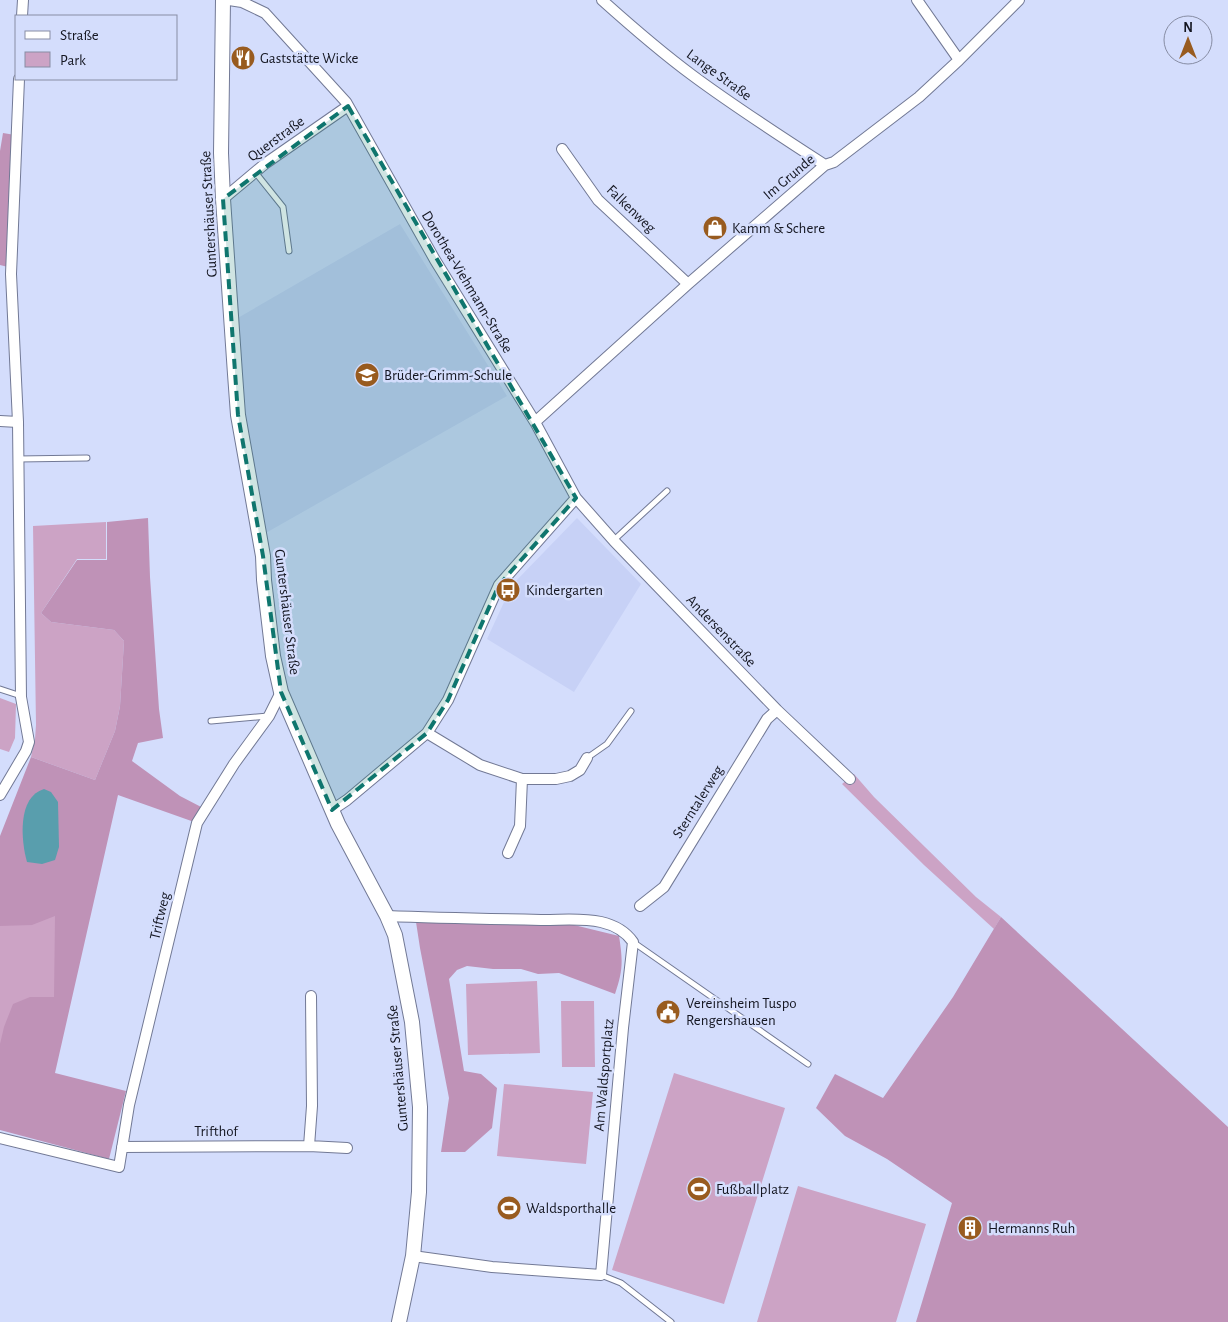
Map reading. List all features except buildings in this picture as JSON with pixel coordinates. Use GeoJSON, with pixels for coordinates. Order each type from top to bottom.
{"type":"FeatureCollection","features":[{"type":"Feature","properties":{"kind":"street"},"geometry":{"type":"LineString","coordinates":[[22,15],[23,0]]}},
{"type":"Feature","properties":{"kind":"street","name":"Guntershäuser Straße"},"geometry":{"type":"LineString","coordinates":[[223,0],[222,199],[238,415],[264,556],[264,580],[273,656],[281,692],[338,824],[387,916],[395,935],[412,1022],[420,1107],[419,1192],[413,1256],[400,1322]]}},
{"type":"Feature","properties":{"kind":"street","name":"Dorothea-Viehmann-Straße"},"geometry":{"type":"LineString","coordinates":[[229,0],[242,2],[265,13],[348,106],[435,260],[535,422],[576,498]]}},
{"type":"Feature","properties":{"kind":"street","name":"Lange Straße"},"geometry":{"type":"LineString","coordinates":[[602,0],[652,44],[693,76],[742,111],[825,165]]}},
{"type":"Feature","properties":{"kind":"street"},"geometry":{"type":"LineString","coordinates":[[916,0],[959,60]]}},
{"type":"Feature","properties":{"kind":"street","name":"Im Grunde"},"geometry":{"type":"LineString","coordinates":[[535,422],[688,284],[825,165],[834,162],[919,97],[1019,0]]}},
{"type":"Feature","properties":{"kind":"street"},"geometry":{"type":"LineString","coordinates":[[0,795],[29,742],[21,697],[18,422],[11,274],[19,80]]}},
{"type":"Feature","properties":{"kind":"street","name":"Querstraße"},"geometry":{"type":"LineString","coordinates":[[222,199],[255,172],[348,106]]}},
{"type":"Feature","properties":{"kind":"street","name":"Falkenweg"},"geometry":{"type":"LineString","coordinates":[[562,149],[598,200],[688,284]]}},
{"type":"Feature","properties":{"kind":"street"},"geometry":{"type":"LineString","coordinates":[[0,421],[18,422]]}},
{"type":"Feature","properties":{"kind":"street"},"geometry":{"type":"LineString","coordinates":[[332,810],[347,800],[427,734],[448,700],[499,585],[576,498]]}},
{"type":"Feature","properties":{"kind":"street","name":"Andersenstraße"},"geometry":{"type":"LineString","coordinates":[[576,498],[777,710],[850,779]]}},
{"type":"Feature","properties":{"kind":"street","name":"Triftweg"},"geometry":{"type":"LineString","coordinates":[[0,1138],[119,1167],[129,1105],[198,823],[234,764],[269,716],[281,692]]}},
{"type":"Feature","properties":{"kind":"street","name":"Sterntalerweg"},"geometry":{"type":"LineString","coordinates":[[640,906],[664,887],[767,719],[777,710]]}},
{"type":"Feature","properties":{"kind":"street"},"geometry":{"type":"LineString","coordinates":[[427,734],[480,765],[522,779],[570,776],[580,770],[587,758]]}},
{"type":"Feature","properties":{"kind":"street"},"geometry":{"type":"LineString","coordinates":[[508,853],[520,826],[522,779]]}},
{"type":"Feature","properties":{"kind":"street"},"geometry":{"type":"LineString","coordinates":[[387,916],[544,920],[581,919],[603,923],[619,929],[633,942]]}},
{"type":"Feature","properties":{"kind":"street","name":"Am Waldsportplatz"},"geometry":{"type":"LineString","coordinates":[[602,1275],[623,1028],[633,942]]}},
{"type":"Feature","properties":{"kind":"street"},"geometry":{"type":"LineString","coordinates":[[309,1146],[312,1106],[310,996]]}},
{"type":"Feature","properties":{"kind":"street","name":"Trifthof"},"geometry":{"type":"LineString","coordinates":[[122,1147],[309,1146],[347,1148]]}},
{"type":"Feature","properties":{"kind":"street"},"geometry":{"type":"LineString","coordinates":[[413,1256],[492,1267],[602,1275]]}},
{"type":"Feature","properties":{"kind":"lane"},"geometry":{"type":"LineString","coordinates":[[255,172],[284,207],[289,251]]}},
{"type":"Feature","properties":{"kind":"lane"},"geometry":{"type":"LineString","coordinates":[[18,460],[87,458]]}},
{"type":"Feature","properties":{"kind":"lane"},"geometry":{"type":"LineString","coordinates":[[614,540],[666,491]]}},
{"type":"Feature","properties":{"kind":"lane"},"geometry":{"type":"LineString","coordinates":[[0,689],[21,697]]}},
{"type":"Feature","properties":{"kind":"lane"},"geometry":{"type":"LineString","coordinates":[[587,758],[607,744],[631,711]]}},
{"type":"Feature","properties":{"kind":"lane"},"geometry":{"type":"LineString","coordinates":[[211,721],[269,716]]}},
{"type":"Feature","properties":{"kind":"lane"},"geometry":{"type":"LineString","coordinates":[[633,942],[808,1064]]}},
{"type":"Feature","properties":{"kind":"lane"},"geometry":{"type":"LineString","coordinates":[[602,1275],[621,1283],[671,1322]]}},
{"type":"Feature","properties":{"kind":"highlighted area"},"geometry":{"type":"Polygon","coordinates":[[[348,106],[576,498],[499,585],[448,700],[427,733],[332,810],[281,692],[263,556],[238,415],[223,199],[348,106]]]}},
{"type":"Feature","properties":{"kind":"shaded area"},"geometry":{"type":"Polygon","coordinates":[[[3,133],[15,135],[8,267],[0,265],[0,151],[3,133]]]}},
{"type":"Feature","properties":{"kind":"shaded area","name":"Brüder-Grimm-Schule"},"geometry":{"type":"Polygon","coordinates":[[[400,224],[507,396],[264,534],[243,413],[236,319],[400,224]]]}},
{"type":"Feature","properties":{"kind":"shaded area"},"geometry":{"type":"Polygon","coordinates":[[[148,518],[159,709],[163,738],[138,743],[132,761],[180,796],[205,809],[197,823],[118,795],[55,1073],[126,1091],[109,1159],[0,1130],[0,1044],[4,1027],[13,1004],[30,997],[54,997],[55,916],[32,925],[0,926],[0,836],[31,757],[95,780],[115,731],[120,706],[124,641],[114,630],[51,622],[41,613],[77,560],[107,560],[107,522],[148,518]]]}},
{"type":"Feature","properties":{"kind":"shaded area"},"geometry":{"type":"Polygon","coordinates":[[[577,518],[641,584],[574,692],[487,639],[512,585],[577,518]]]}},
{"type":"Feature","properties":{"kind":"shaded area"},"geometry":{"type":"Polygon","coordinates":[[[44,789],[51,792],[58,802],[59,847],[55,860],[42,864],[27,862],[23,843],[23,821],[29,801],[35,794],[44,789]]]}},
{"type":"Feature","properties":{"kind":"shaded area"},"geometry":{"type":"Polygon","coordinates":[[[1001,917],[1228,1127],[1228,1322],[916,1322],[952,1203],[887,1159],[845,1136],[816,1108],[835,1074],[883,1098],[953,997],[1001,917]]]}},
{"type":"Feature","properties":{"kind":"shaded area"},"geometry":{"type":"Polygon","coordinates":[[[416,922],[574,925],[619,936],[621,966],[620,979],[615,994],[559,973],[538,974],[521,969],[493,969],[467,966],[457,970],[449,979],[464,1071],[481,1074],[497,1088],[492,1128],[465,1152],[441,1152],[449,1098],[416,922]]]}},
{"type":"Feature","properties":{"kind":"green space"},"geometry":{"type":"Polygon","coordinates":[[[106,522],[106,559],[77,559],[41,613],[51,622],[114,630],[124,641],[120,706],[115,731],[95,780],[31,757],[36,725],[33,526],[106,522]]]}},
{"type":"Feature","properties":{"kind":"green space"},"geometry":{"type":"Polygon","coordinates":[[[0,698],[16,704],[15,738],[9,752],[0,749],[0,698]]]}},
{"type":"Feature","properties":{"kind":"green space"},"geometry":{"type":"Polygon","coordinates":[[[854,774],[874,797],[976,897],[1001,917],[994,929],[924,865],[842,784],[854,774]]]}},
{"type":"Feature","properties":{"kind":"green space"},"geometry":{"type":"Polygon","coordinates":[[[0,855],[95,881],[52,1074],[0,1124],[0,855]]]}},
{"type":"Feature","properties":{"kind":"green space"},"geometry":{"type":"Polygon","coordinates":[[[537,981],[540,1053],[468,1055],[466,984],[537,981]]]}},
{"type":"Feature","properties":{"kind":"green space"},"geometry":{"type":"Polygon","coordinates":[[[561,1001],[594,1001],[595,1067],[562,1067],[561,1001]]]}},
{"type":"Feature","properties":{"kind":"green space","name":"Fußballplatz"},"geometry":{"type":"Polygon","coordinates":[[[674,1073],[785,1108],[724,1304],[612,1270],[674,1073]]]}},
{"type":"Feature","properties":{"kind":"green space"},"geometry":{"type":"Polygon","coordinates":[[[504,1084],[593,1092],[586,1164],[497,1156],[504,1084]]]}},
{"type":"Feature","properties":{"kind":"green space","name":"Fußballplatz"},"geometry":{"type":"Polygon","coordinates":[[[798,1186],[926,1224],[896,1322],[757,1322],[798,1186]]]}},
{"type":"Feature","properties":{"kind":"place","name":"Gaststätte Wicke"},"geometry":{"type":"Point","coordinates":[243,58]}},
{"type":"Feature","properties":{"kind":"place","name":"Kamm & Schere"},"geometry":{"type":"Point","coordinates":[715,228]}},
{"type":"Feature","properties":{"kind":"place","name":"Brüder-Grimm-Schule"},"geometry":{"type":"Point","coordinates":[367,375]}},
{"type":"Feature","properties":{"kind":"place","name":"Kindergarten"},"geometry":{"type":"Point","coordinates":[508,590]}},
{"type":"Feature","properties":{"kind":"place","name":"Vereinsheim Tuspo Rengershausen"},"geometry":{"type":"Point","coordinates":[668,1012]}},
{"type":"Feature","properties":{"kind":"place","name":"Fußballplatz"},"geometry":{"type":"Point","coordinates":[699,1189]}},
{"type":"Feature","properties":{"kind":"place","name":"Waldsporthalle"},"geometry":{"type":"Point","coordinates":[509,1208]}},
{"type":"Feature","properties":{"kind":"place","name":"Hermanns Ruh"},"geometry":{"type":"Point","coordinates":[970,1228]}}]}
